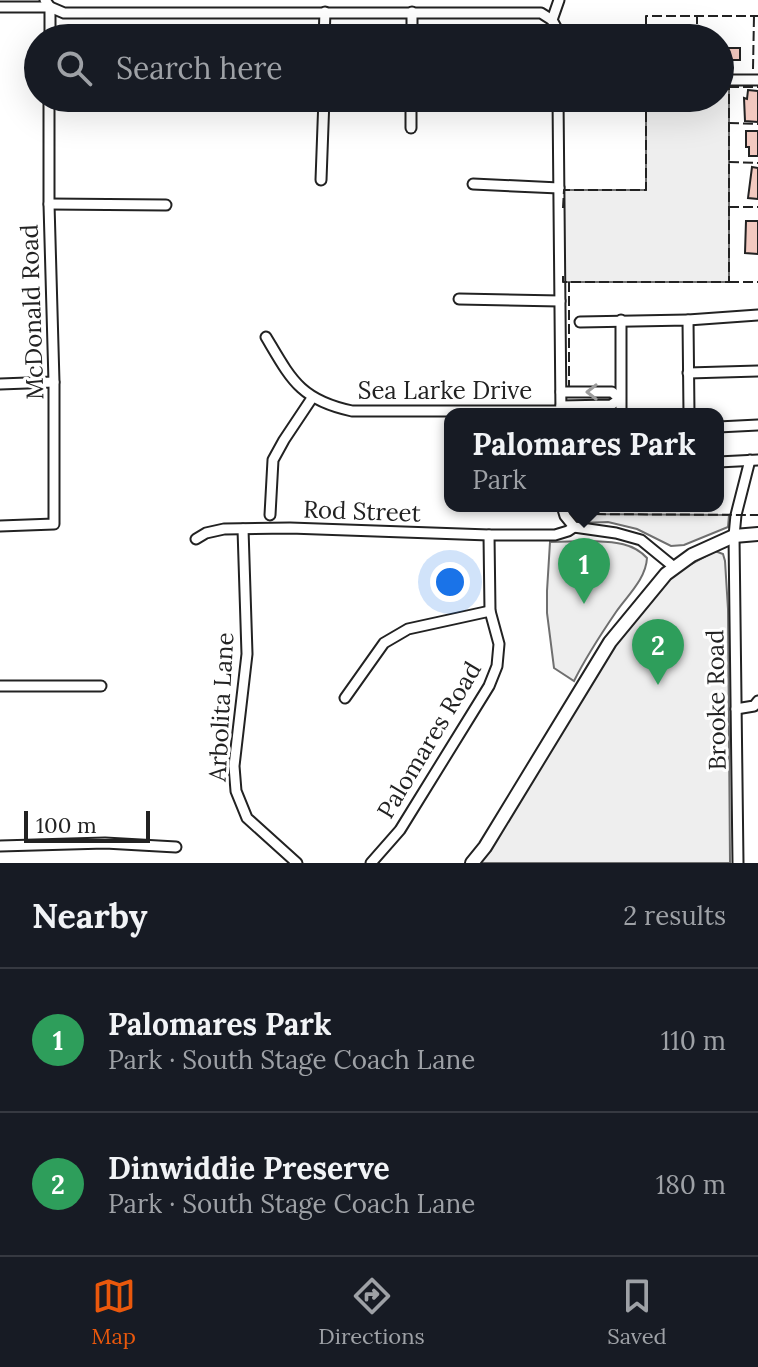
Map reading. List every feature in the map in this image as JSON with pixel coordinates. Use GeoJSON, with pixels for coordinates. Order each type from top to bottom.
{"type":"FeatureCollection","features":[{"type":"Feature","properties":{"kind":"main road"},"geometry":{"type":"LineString","coordinates":[[472,863],[485,847],[610,642],[657,585],[674,567],[692,555],[734,536],[758,534]]}},
{"type":"Feature","properties":{"kind":"street"},"geometry":{"type":"LineString","coordinates":[[552,20],[559,0]]}},
{"type":"Feature","properties":{"kind":"street"},"geometry":{"type":"LineString","coordinates":[[0,7],[48,3],[64,13],[541,13],[554,24]]}},
{"type":"Feature","properties":{"kind":"street"},"geometry":{"type":"LineString","coordinates":[[48,3],[49,24]]}},
{"type":"Feature","properties":{"kind":"street"},"geometry":{"type":"LineString","coordinates":[[325,12],[325,24]]}},
{"type":"Feature","properties":{"kind":"street"},"geometry":{"type":"LineString","coordinates":[[412,12],[412,24]]}},
{"type":"Feature","properties":{"kind":"street"},"geometry":{"type":"LineString","coordinates":[[734,80],[758,80]]}},
{"type":"Feature","properties":{"kind":"street","name":"McDonald Road"},"geometry":{"type":"LineString","coordinates":[[0,526],[54,524],[49,112]]}},
{"type":"Feature","properties":{"kind":"street"},"geometry":{"type":"LineString","coordinates":[[321,180],[323,112]]}},
{"type":"Feature","properties":{"kind":"street"},"geometry":{"type":"LineString","coordinates":[[411,112],[411,128]]}},
{"type":"Feature","properties":{"kind":"street"},"geometry":{"type":"LineString","coordinates":[[558,112],[561,408]]}},
{"type":"Feature","properties":{"kind":"street"},"geometry":{"type":"LineString","coordinates":[[473,184],[559,188]]}},
{"type":"Feature","properties":{"kind":"street"},"geometry":{"type":"LineString","coordinates":[[49,204],[166,205]]}},
{"type":"Feature","properties":{"kind":"street"},"geometry":{"type":"LineString","coordinates":[[459,299],[560,301]]}},
{"type":"Feature","properties":{"kind":"street"},"geometry":{"type":"LineString","coordinates":[[580,322],[758,315]]}},
{"type":"Feature","properties":{"kind":"street"},"geometry":{"type":"LineString","coordinates":[[621,320],[621,408]]}},
{"type":"Feature","properties":{"kind":"street"},"geometry":{"type":"LineString","coordinates":[[688,320],[689,408]]}},
{"type":"Feature","properties":{"kind":"street","name":"Sea Larke Drive"},"geometry":{"type":"LineString","coordinates":[[266,337],[291,380],[312,398],[336,408],[352,411],[444,411]]}},
{"type":"Feature","properties":{"kind":"street"},"geometry":{"type":"LineString","coordinates":[[688,373],[758,371]]}},
{"type":"Feature","properties":{"kind":"street"},"geometry":{"type":"LineString","coordinates":[[0,384],[54,382]]}},
{"type":"Feature","properties":{"kind":"street"},"geometry":{"type":"LineString","coordinates":[[561,392],[612,392],[620,399]]}},
{"type":"Feature","properties":{"kind":"street"},"geometry":{"type":"LineString","coordinates":[[270,515],[273,460],[312,398]]}},
{"type":"Feature","properties":{"kind":"street","name":"Sea Larke Drive"},"geometry":{"type":"LineString","coordinates":[[581,408],[611,405],[620,399]]}},
{"type":"Feature","properties":{"kind":"street"},"geometry":{"type":"LineString","coordinates":[[724,427],[758,425]]}},
{"type":"Feature","properties":{"kind":"street"},"geometry":{"type":"LineString","coordinates":[[724,462],[754,460]]}},
{"type":"Feature","properties":{"kind":"street","name":"Brooke Road"},"geometry":{"type":"LineString","coordinates":[[738,863],[734,536],[736,515],[754,460]]}},
{"type":"Feature","properties":{"kind":"street"},"geometry":{"type":"LineString","coordinates":[[564,512],[574,527]]}},
{"type":"Feature","properties":{"kind":"street","name":"Rod Street"},"geometry":{"type":"LineString","coordinates":[[196,539],[213,530],[243,529],[555,535],[574,527],[641,540],[674,567]]}},
{"type":"Feature","properties":{"kind":"street","name":"Arbolita Lane"},"geometry":{"type":"LineString","coordinates":[[243,529],[247,654],[234,766],[236,791],[247,818],[297,863]]}},
{"type":"Feature","properties":{"kind":"street","name":"Palomares Road"},"geometry":{"type":"LineString","coordinates":[[371,863],[400,830],[489,686],[497,666],[499,644],[490,611],[489,535]]}},
{"type":"Feature","properties":{"kind":"street"},"geometry":{"type":"LineString","coordinates":[[345,698],[384,643],[408,629],[490,611]]}},
{"type":"Feature","properties":{"kind":"street"},"geometry":{"type":"LineString","coordinates":[[0,686],[101,686]]}},
{"type":"Feature","properties":{"kind":"street"},"geometry":{"type":"LineString","coordinates":[[736,709],[754,706],[758,701]]}},
{"type":"Feature","properties":{"kind":"street"},"geometry":{"type":"LineString","coordinates":[[0,846],[105,843],[176,847]]}},
{"type":"Feature","properties":{"kind":"shaded area"},"geometry":{"type":"Polygon","coordinates":[[[646,112],[729,112],[729,282],[563,282],[564,190],[646,190],[646,112]]]}},
{"type":"Feature","properties":{"kind":"shaded area"},"geometry":{"type":"Polygon","coordinates":[[[571,512],[729,515],[728,527],[684,545],[671,546],[637,529],[608,522],[580,523],[571,516],[571,512]]]}},
{"type":"Feature","properties":{"kind":"shaded area"},"geometry":{"type":"Polygon","coordinates":[[[589,541],[628,545],[647,558],[640,580],[616,612],[574,681],[554,668],[547,613],[550,542],[589,541]]]}},
{"type":"Feature","properties":{"kind":"shaded area"},"geometry":{"type":"Polygon","coordinates":[[[715,551],[723,554],[725,561],[728,609],[730,863],[473,863],[606,655],[660,586],[682,569],[715,551]]]}},
{"type":"Feature","properties":{"kind":"building"},"geometry":{"type":"Polygon","coordinates":[[[734,48],[740,48],[740,60],[734,60],[734,48]]]}},
{"type":"Feature","properties":{"kind":"building"},"geometry":{"type":"Polygon","coordinates":[[[748,90],[758,91],[758,122],[745,121],[744,98],[747,99],[748,90]]]}},
{"type":"Feature","properties":{"kind":"building"},"geometry":{"type":"Polygon","coordinates":[[[746,131],[758,131],[758,156],[749,156],[746,131]]]}},
{"type":"Feature","properties":{"kind":"building"},"geometry":{"type":"Polygon","coordinates":[[[752,167],[758,168],[758,199],[748,198],[752,167]]]}},
{"type":"Feature","properties":{"kind":"building"},"geometry":{"type":"Polygon","coordinates":[[[746,221],[758,221],[758,254],[745,253],[746,221]]]}},
{"type":"Feature","properties":{"kind":"fence"},"geometry":{"type":"LineString","coordinates":[[646,24],[646,16],[758,16]]}},
{"type":"Feature","properties":{"kind":"fence"},"geometry":{"type":"LineString","coordinates":[[697,16],[697,24]]}},
{"type":"Feature","properties":{"kind":"fence"},"geometry":{"type":"LineString","coordinates":[[753,69],[754,16]]}},
{"type":"Feature","properties":{"kind":"fence"},"geometry":{"type":"LineString","coordinates":[[734,87],[758,87]]}},
{"type":"Feature","properties":{"kind":"fence"},"geometry":{"type":"LineString","coordinates":[[563,208],[564,190],[646,190],[646,112]]}},
{"type":"Feature","properties":{"kind":"fence"},"geometry":{"type":"LineString","coordinates":[[563,276],[563,282],[729,282],[729,112]]}},
{"type":"Feature","properties":{"kind":"fence"},"geometry":{"type":"LineString","coordinates":[[729,123],[758,124]]}},
{"type":"Feature","properties":{"kind":"fence"},"geometry":{"type":"LineString","coordinates":[[729,162],[758,163]]}},
{"type":"Feature","properties":{"kind":"fence"},"geometry":{"type":"LineString","coordinates":[[729,207],[758,207]]}},
{"type":"Feature","properties":{"kind":"fence"},"geometry":{"type":"LineString","coordinates":[[569,282],[569,386]]}},
{"type":"Feature","properties":{"kind":"fence"},"geometry":{"type":"LineString","coordinates":[[729,282],[758,282]]}},
{"type":"Feature","properties":{"kind":"fence"},"geometry":{"type":"LineString","coordinates":[[576,512],[758,515]]}},
{"type":"Feature","properties":{"kind":"place","name":"Palomares Park"},"geometry":{"type":"Point","coordinates":[584,604]}},
{"type":"Feature","properties":{"kind":"place","name":"Dinwiddie Preserve"},"geometry":{"type":"Point","coordinates":[658,685]}}]}
